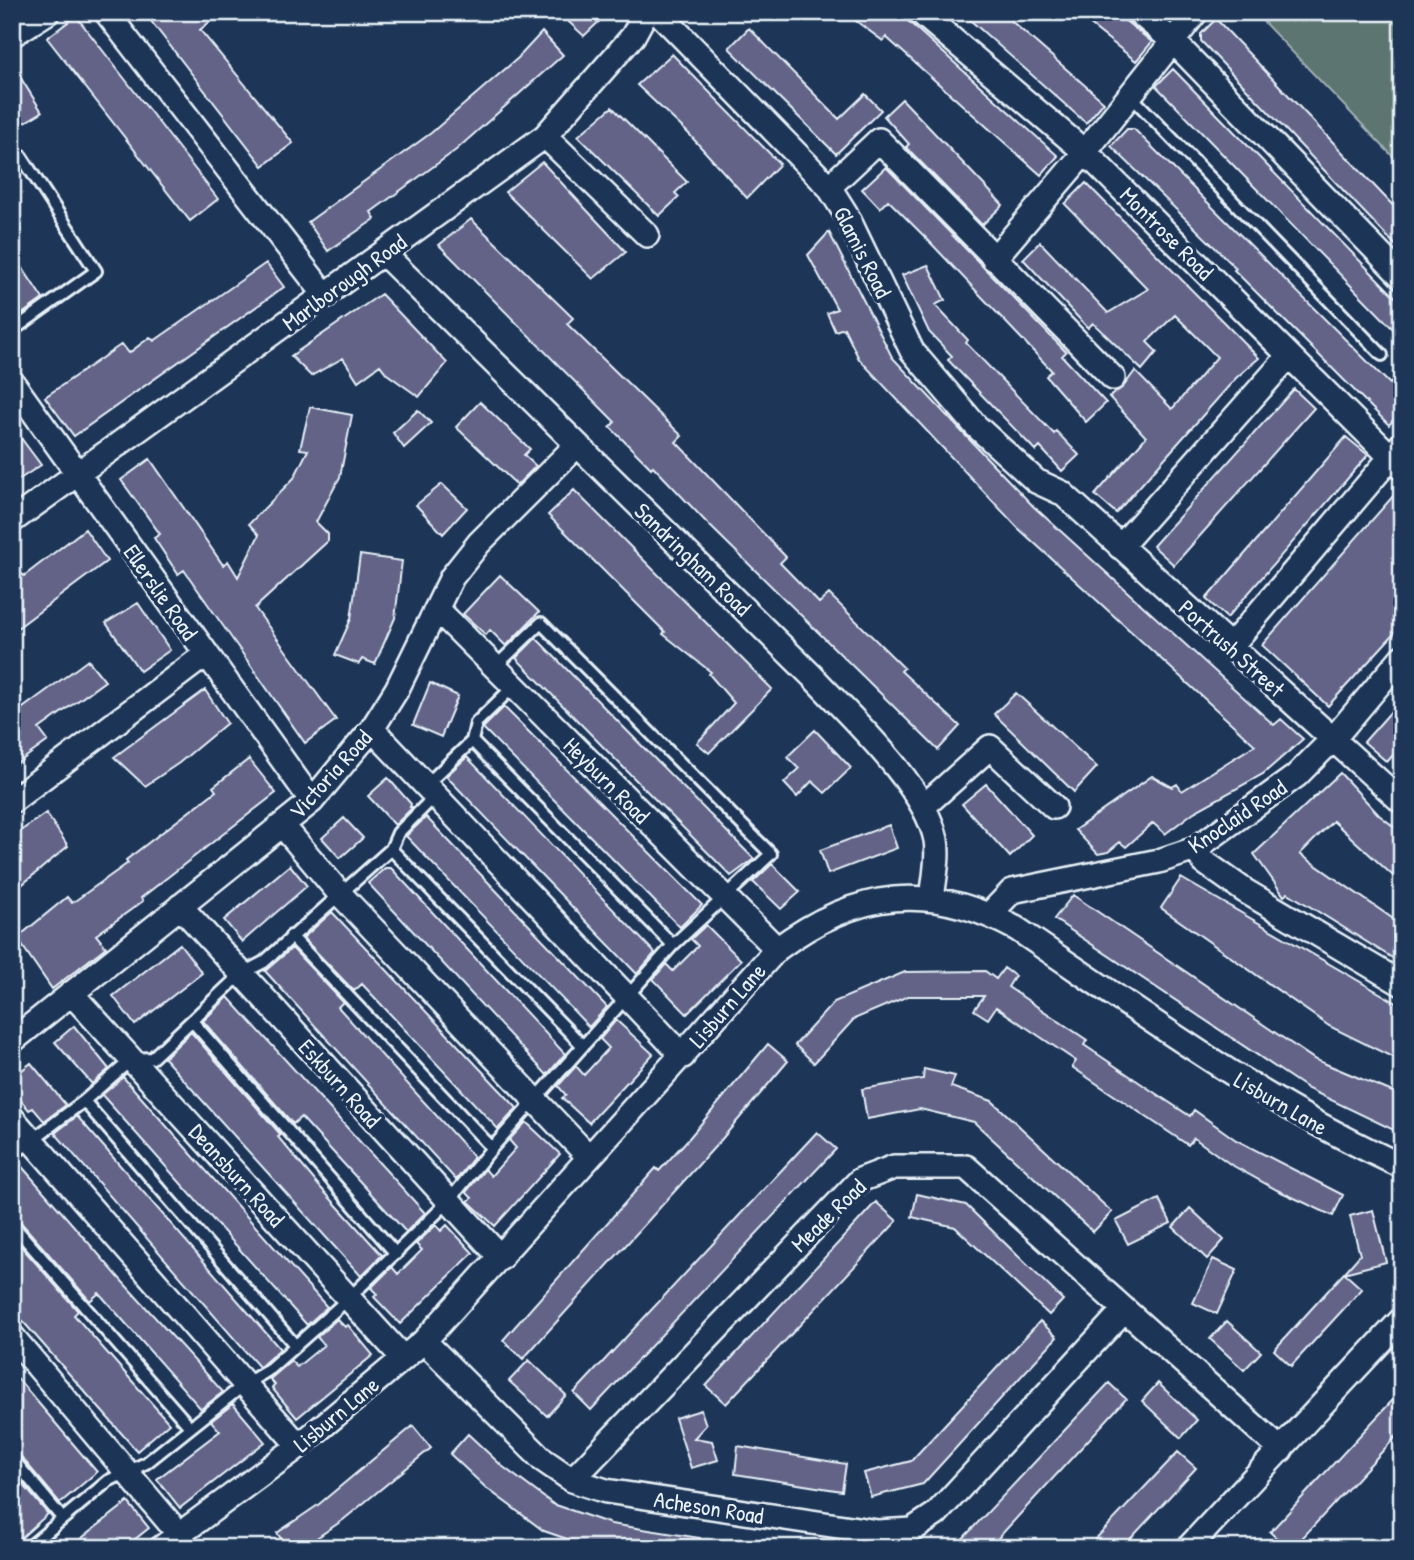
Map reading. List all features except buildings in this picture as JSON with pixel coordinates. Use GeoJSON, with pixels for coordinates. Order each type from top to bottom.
{"type":"FeatureCollection","features":[{"type":"Feature","properties":{"kind":"street"},"geometry":{"type":"LineString","coordinates":[[12,35],[48,12]]}},
{"type":"Feature","properties":{"kind":"street"},"geometry":{"type":"LineString","coordinates":[[106,12],[326,296]]}},
{"type":"Feature","properties":{"kind":"street","name":"Marlborough Road"},"geometry":{"type":"LineString","coordinates":[[12,521],[545,136],[633,36],[646,12]]}},
{"type":"Feature","properties":{"kind":"street","name":"Glamis Road"},"geometry":{"type":"LineString","coordinates":[[658,12],[830,187],[846,214],[912,351],[976,426],[1036,481],[1062,493]]}},
{"type":"Feature","properties":{"kind":"street","name":"Montrose Road"},"geometry":{"type":"LineString","coordinates":[[920,12],[1085,152],[1289,356],[1398,456]]}},
{"type":"Feature","properties":{"kind":"street"},"geometry":{"type":"LineString","coordinates":[[1138,12],[1174,42],[1402,277]]}},
{"type":"Feature","properties":{"kind":"street"},"geometry":{"type":"LineString","coordinates":[[994,259],[1085,152],[1196,12]]}},
{"type":"Feature","properties":{"kind":"street"},"geometry":{"type":"LineString","coordinates":[[545,136],[647,235]]}},
{"type":"Feature","properties":{"kind":"street"},"geometry":{"type":"LineString","coordinates":[[830,187],[879,140],[1113,377]]}},
{"type":"Feature","properties":{"kind":"street","name":"Sandringham Road"},"geometry":{"type":"LineString","coordinates":[[384,254],[812,677],[881,749],[923,807],[936,842],[932,899]]}},
{"type":"Feature","properties":{"kind":"street"},"geometry":{"type":"LineString","coordinates":[[1120,547],[1289,356]]}},
{"type":"Feature","properties":{"kind":"street","name":"Ellerslie Road"},"geometry":{"type":"LineString","coordinates":[[12,382],[312,801]]}},
{"type":"Feature","properties":{"kind":"street","name":"Victoria Road"},"geometry":{"type":"LineString","coordinates":[[12,1041],[283,827],[312,801],[372,729],[438,610],[452,577],[479,543],[577,445]]}},
{"type":"Feature","properties":{"kind":"street"},"geometry":{"type":"LineString","coordinates":[[1230,648],[1398,456]]}},
{"type":"Feature","properties":{"kind":"street","name":"Portrush Street"},"geometry":{"type":"LineString","coordinates":[[1062,493],[1402,802]]}},
{"type":"Feature","properties":{"kind":"street","name":"Heyburn Road"},"geometry":{"type":"LineString","coordinates":[[438,610],[777,949]]}},
{"type":"Feature","properties":{"kind":"street"},"geometry":{"type":"LineString","coordinates":[[12,801],[205,655]]}},
{"type":"Feature","properties":{"kind":"street","name":"Knoclaid Road"},"geometry":{"type":"LineString","coordinates":[[989,914],[1012,891],[1159,861],[1195,849],[1296,776],[1334,738],[1402,657]]}},
{"type":"Feature","properties":{"kind":"street"},"geometry":{"type":"LineString","coordinates":[[372,729],[429,792],[683,1056]]}},
{"type":"Feature","properties":{"kind":"street"},"geometry":{"type":"LineString","coordinates":[[923,807],[990,747],[1054,807]]}},
{"type":"Feature","properties":{"kind":"street"},"geometry":{"type":"LineString","coordinates":[[283,827],[340,894],[588,1156]]}},
{"type":"Feature","properties":{"kind":"street"},"geometry":{"type":"LineString","coordinates":[[1195,849],[1204,862],[1245,891],[1402,984]]}},
{"type":"Feature","properties":{"kind":"street","name":"Lisburn Lane"},"geometry":{"type":"LineString","coordinates":[[170,1541],[299,1446],[424,1341],[777,949],[809,925],[840,910],[901,899],[932,899],[957,902],[989,914],[1017,929],[1241,1082],[1349,1142],[1402,1166]]}},
{"type":"Feature","properties":{"kind":"street","name":"Eskburn Road"},"geometry":{"type":"LineString","coordinates":[[180,906],[501,1258]]}},
{"type":"Feature","properties":{"kind":"street","name":"Deansburn Road"},"geometry":{"type":"LineString","coordinates":[[71,993],[403,1358]]}},
{"type":"Feature","properties":{"kind":"street"},"geometry":{"type":"LineString","coordinates":[[12,1118],[299,1446]]}},
{"type":"Feature","properties":{"kind":"street","name":"Meade Road"},"geometry":{"type":"LineString","coordinates":[[572,1480],[860,1180],[894,1167],[966,1167],[1281,1450]]}},
{"type":"Feature","properties":{"kind":"street","name":"Acheson Road"},"geometry":{"type":"LineString","coordinates":[[424,1341],[517,1435],[572,1480],[607,1491],[864,1530],[912,1530],[936,1514],[1124,1310]]}},
{"type":"Feature","properties":{"kind":"street"},"geometry":{"type":"LineString","coordinates":[[1188,1548],[1402,1319]]}},
{"type":"Feature","properties":{"kind":"street"},"geometry":{"type":"LineString","coordinates":[[12,1336],[127,1470],[170,1541]]}},
{"type":"Feature","properties":{"kind":"lane"},"geometry":{"type":"LineString","coordinates":[[1130,95],[1382,355]]}},
{"type":"Feature","properties":{"kind":"lane"},"geometry":{"type":"LineString","coordinates":[[12,331],[96,271],[21,156]]}},
{"type":"Feature","properties":{"kind":"lane"},"geometry":{"type":"LineString","coordinates":[[28,1548],[62,1518],[127,1470],[146,1463],[245,1384],[267,1371],[348,1299],[448,1202],[492,1148],[673,944],[771,854],[541,623],[494,668]]}},
{"type":"Feature","properties":{"kind":"lane"},"geometry":{"type":"LineString","coordinates":[[12,1156],[84,1101],[132,1059],[152,1058],[240,974],[264,962],[391,849],[398,833],[472,741],[475,723],[513,687]]}},
{"type":"Feature","properties":{"kind":"lane"},"geometry":{"type":"LineString","coordinates":[[472,741],[673,944]]}},
{"type":"Feature","properties":{"kind":"lane"},"geometry":{"type":"LineString","coordinates":[[391,849],[582,1045]]}},
{"type":"Feature","properties":{"kind":"lane"},"geometry":{"type":"LineString","coordinates":[[291,936],[492,1148]]}},
{"type":"Feature","properties":{"kind":"lane"},"geometry":{"type":"LineString","coordinates":[[192,1021],[396,1254]]}},
{"type":"Feature","properties":{"kind":"lane"},"geometry":{"type":"LineString","coordinates":[[84,1101],[295,1345]]}},
{"type":"Feature","properties":{"kind":"lane"},"geometry":{"type":"LineString","coordinates":[[12,1224],[190,1427]]}},
{"type":"Feature","properties":{"kind":"lane"},"geometry":{"type":"LineString","coordinates":[[12,1458],[62,1518]]}},
{"type":"Feature","properties":{"kind":"green space"},"geometry":{"type":"Polygon","coordinates":[[[1254,12],[1402,12],[1402,166],[1254,12]]]}}]}
